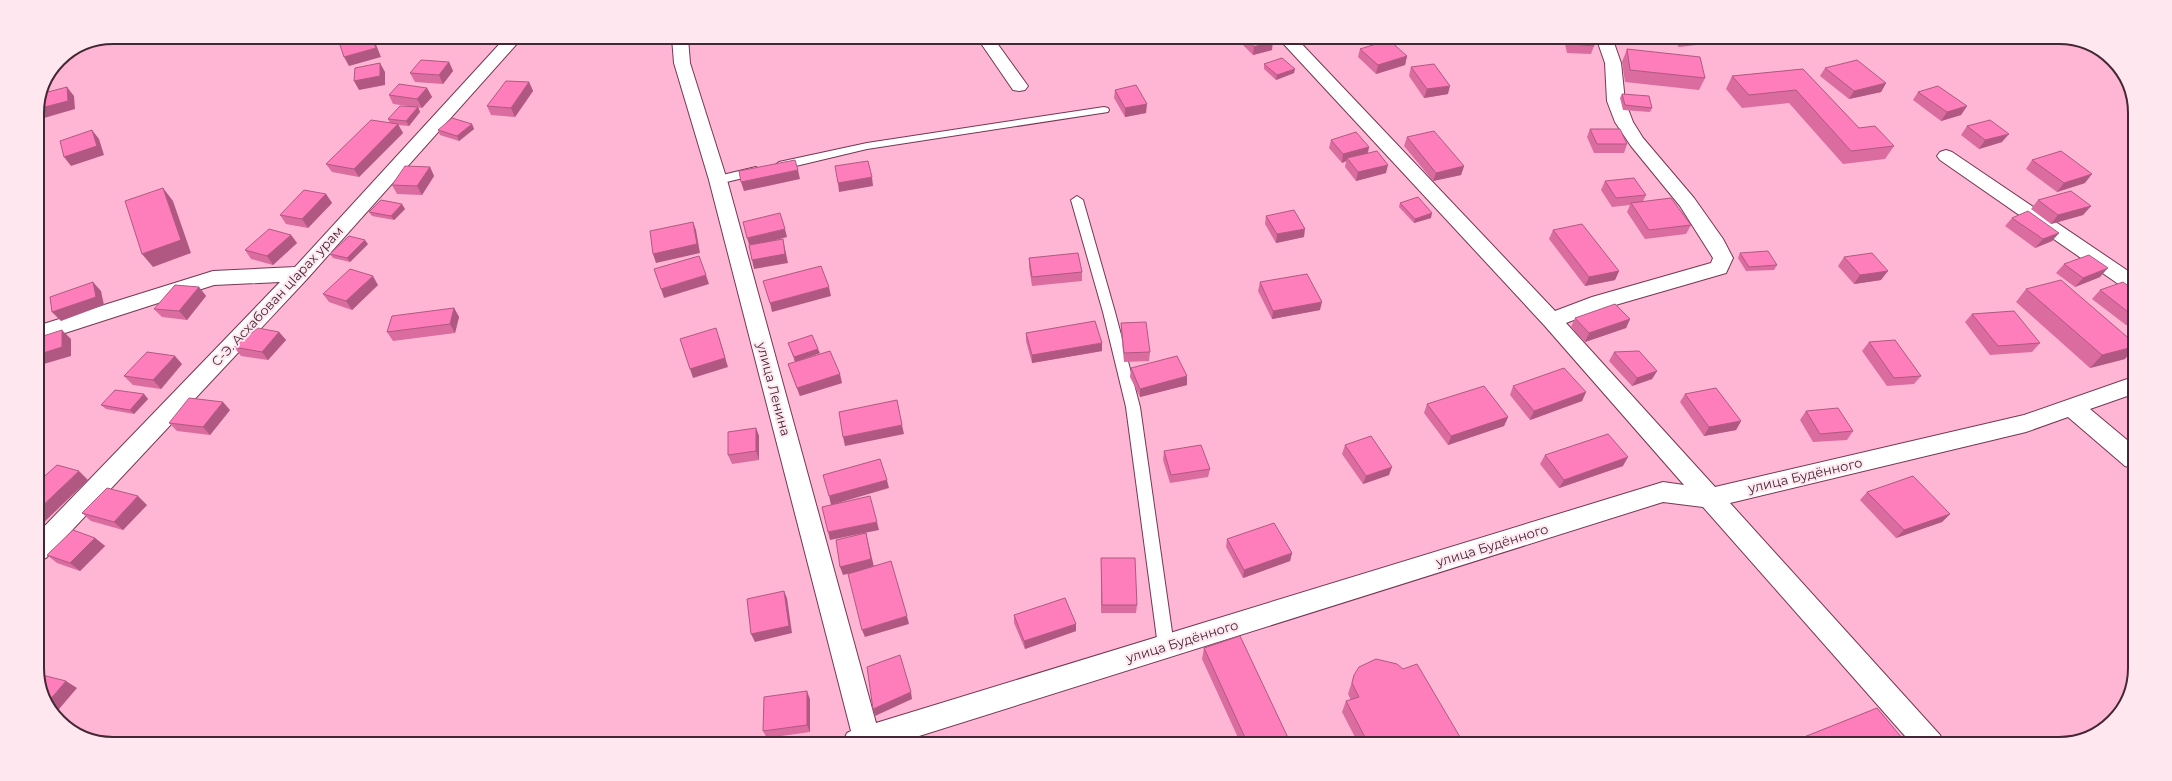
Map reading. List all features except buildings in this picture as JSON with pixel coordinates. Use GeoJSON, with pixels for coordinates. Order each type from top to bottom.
{"type":"FeatureCollection","features":[{"type":"Feature","properties":{"kind":"street","name":"С-Э. Асхабован цIарах урам"},"geometry":{"type":"LineString","coordinates":[[44,544],[300,274],[509,44]]}},
{"type":"Feature","properties":{"kind":"street","name":"улица Ленина"},"geometry":{"type":"LineString","coordinates":[[680,44],[682,64],[718,180],[863,737]]}},
{"type":"Feature","properties":{"kind":"street"},"geometry":{"type":"LineString","coordinates":[[990,44],[1019,86]]}},
{"type":"Feature","properties":{"kind":"street"},"geometry":{"type":"LineString","coordinates":[[1292,44],[1551,320],[1924,737]]}},
{"type":"Feature","properties":{"kind":"street"},"geometry":{"type":"LineString","coordinates":[[1551,320],[1599,302],[1719,268],[1723,258],[1716,244],[1687,202],[1636,142],[1624,122],[1616,101],[1613,63],[1606,44]]}},
{"type":"Feature","properties":{"kind":"street"},"geometry":{"type":"LineString","coordinates":[[1946,156],[2128,282]]}},
{"type":"Feature","properties":{"kind":"street"},"geometry":{"type":"LineString","coordinates":[[44,332],[213,278],[300,274]]}},
{"type":"Feature","properties":{"kind":"street","name":"улица Будённого"},"geometry":{"type":"LineString","coordinates":[[877,737],[1663,492],[1711,498],[2026,423],[2128,387]]}},
{"type":"Feature","properties":{"kind":"street"},"geometry":{"type":"LineString","coordinates":[[2072,407],[2128,456]]}},
{"type":"Feature","properties":{"kind":"lane"},"geometry":{"type":"LineString","coordinates":[[718,180],[867,146],[1104,110]]}},
{"type":"Feature","properties":{"kind":"lane"},"geometry":{"type":"LineString","coordinates":[[1077,200],[1109,312],[1133,407],[1166,646]]}}]}
